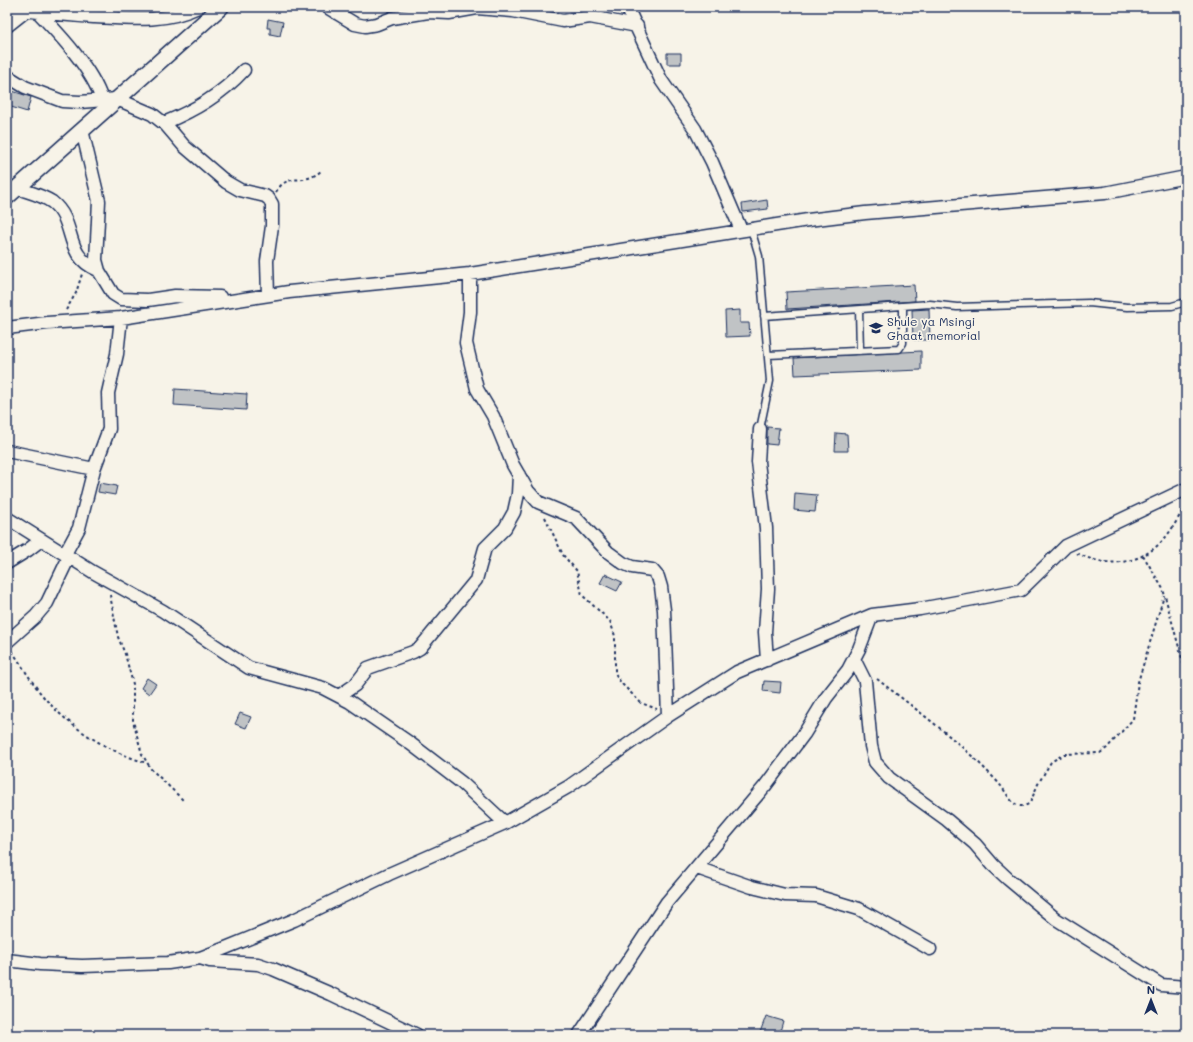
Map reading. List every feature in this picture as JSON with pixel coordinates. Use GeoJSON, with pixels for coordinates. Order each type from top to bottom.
{"type":"FeatureCollection","features":[{"type":"Feature","properties":{"kind":"street"},"geometry":{"type":"LineString","coordinates":[[7,7],[26,11],[77,12],[141,20],[166,17],[198,7]]}},
{"type":"Feature","properties":{"kind":"street"},"geometry":{"type":"LineString","coordinates":[[12,193],[221,7]]}},
{"type":"Feature","properties":{"kind":"street"},"geometry":{"type":"LineString","coordinates":[[327,7],[355,24],[365,26],[377,24],[392,18],[422,13],[449,13],[476,8],[513,11],[563,21],[590,17],[637,26]]}},
{"type":"Feature","properties":{"kind":"street"},"geometry":{"type":"LineString","coordinates":[[627,7],[661,80],[695,129],[746,229]]}},
{"type":"Feature","properties":{"kind":"street"},"geometry":{"type":"LineString","coordinates":[[7,26],[26,11]]}},
{"type":"Feature","properties":{"kind":"street"},"geometry":{"type":"LineString","coordinates":[[38,12],[81,61],[98,87],[102,100]]}},
{"type":"Feature","properties":{"kind":"street"},"geometry":{"type":"LineString","coordinates":[[164,123],[190,113],[216,96],[230,85],[244,70]]}},
{"type":"Feature","properties":{"kind":"street"},"geometry":{"type":"LineString","coordinates":[[7,76],[25,87],[62,101],[117,99],[152,114],[164,123],[184,146],[226,182],[240,190],[265,196],[271,202],[272,226],[267,261],[268,295]]}},
{"type":"Feature","properties":{"kind":"street"},"geometry":{"type":"LineString","coordinates":[[82,130],[99,201],[96,252],[98,270],[113,294],[122,299],[148,300],[175,296],[203,295],[237,298]]}},
{"type":"Feature","properties":{"kind":"street"},"geometry":{"type":"LineString","coordinates":[[7,328],[47,322],[121,318],[237,298],[470,274],[746,229],[865,213],[1105,193],[1186,177]]}},
{"type":"Feature","properties":{"kind":"street"},"geometry":{"type":"LineString","coordinates":[[12,193],[43,197],[51,202],[59,210],[67,223],[76,252],[86,264],[98,270]]}},
{"type":"Feature","properties":{"kind":"street"},"geometry":{"type":"LineString","coordinates":[[470,274],[470,312],[466,343],[477,389],[496,421],[519,475],[528,491],[538,502],[576,518],[608,552],[623,563],[632,567],[652,570],[658,577],[664,610],[668,711]]}},
{"type":"Feature","properties":{"kind":"street"},"geometry":{"type":"LineString","coordinates":[[9,646],[47,603],[79,528],[94,468],[109,429],[108,393],[117,354],[121,318]]}},
{"type":"Feature","properties":{"kind":"street"},"geometry":{"type":"LineString","coordinates":[[760,429],[758,462],[766,528],[768,589],[765,632],[767,660]]}},
{"type":"Feature","properties":{"kind":"street"},"geometry":{"type":"LineString","coordinates":[[7,451],[94,468]]}},
{"type":"Feature","properties":{"kind":"street"},"geometry":{"type":"LineString","coordinates":[[339,696],[355,685],[368,668],[413,652],[420,648],[472,585],[479,574],[482,555],[485,548],[505,528],[514,512],[518,494],[519,475]]}},
{"type":"Feature","properties":{"kind":"street"},"geometry":{"type":"LineString","coordinates":[[7,960],[40,964],[82,966],[168,963],[200,958],[294,920],[389,874],[505,823],[568,787],[668,711],[737,672],[872,615],[920,609],[1022,590],[1066,546],[1186,489]]}},
{"type":"Feature","properties":{"kind":"street"},"geometry":{"type":"LineString","coordinates":[[7,518],[41,540],[163,611],[249,668],[323,688],[339,696],[411,744],[479,798],[505,823]]}},
{"type":"Feature","properties":{"kind":"street"},"geometry":{"type":"LineString","coordinates":[[7,563],[41,540]]}},
{"type":"Feature","properties":{"kind":"street"},"geometry":{"type":"LineString","coordinates":[[579,1035],[667,902],[716,842],[765,786],[804,734],[860,649],[872,615]]}},
{"type":"Feature","properties":{"kind":"street"},"geometry":{"type":"LineString","coordinates":[[854,659],[865,681],[871,746],[875,762],[889,778],[947,820],[975,844],[993,865],[1008,879],[1056,919],[1161,985],[1186,987]]}},
{"type":"Feature","properties":{"kind":"street"},"geometry":{"type":"LineString","coordinates":[[696,868],[759,889],[785,895],[816,896],[859,909],[930,950]]}},
{"type":"Feature","properties":{"kind":"street"},"geometry":{"type":"LineString","coordinates":[[200,958],[219,962],[258,964],[273,969],[331,994],[416,1035]]}},
{"type":"Feature","properties":{"kind":"lane"},"geometry":{"type":"LineString","coordinates":[[746,229],[759,256],[770,382],[760,429]]}},
{"type":"Feature","properties":{"kind":"lane"},"geometry":{"type":"LineString","coordinates":[[764,316],[930,304],[956,307],[1077,303],[1127,307],[1172,306],[1186,302]]}},
{"type":"Feature","properties":{"kind":"lane"},"geometry":{"type":"LineString","coordinates":[[768,355],[901,348],[903,343],[903,307]]}},
{"type":"Feature","properties":{"kind":"lane"},"geometry":{"type":"LineString","coordinates":[[859,310],[860,350]]}},
{"type":"Feature","properties":{"kind":"path"},"geometry":{"type":"LineString","coordinates":[[271,202],[281,183],[287,180],[312,179],[322,170]]}},
{"type":"Feature","properties":{"kind":"path"},"geometry":{"type":"LineString","coordinates":[[47,322],[63,314],[76,293],[86,264]]}},
{"type":"Feature","properties":{"kind":"path"},"geometry":{"type":"LineString","coordinates":[[538,502],[563,555],[577,571],[582,595],[610,621],[615,636],[615,673],[621,683],[641,704],[668,711]]}},
{"type":"Feature","properties":{"kind":"path"},"geometry":{"type":"LineString","coordinates":[[1066,546],[1087,558],[1104,563],[1124,563],[1143,555],[1164,539],[1186,505]]}},
{"type":"Feature","properties":{"kind":"path"},"geometry":{"type":"LineString","coordinates":[[1143,555],[1157,578],[1164,596],[1186,673]]}},
{"type":"Feature","properties":{"kind":"path"},"geometry":{"type":"LineString","coordinates":[[110,581],[114,618],[133,684],[133,721],[142,754],[148,764],[184,801]]}},
{"type":"Feature","properties":{"kind":"path"},"geometry":{"type":"LineString","coordinates":[[877,679],[954,739],[987,771],[1012,802],[1017,806],[1026,806],[1030,803],[1038,784],[1051,762],[1064,754],[1100,753],[1108,748],[1133,719],[1138,682],[1164,596]]}},
{"type":"Feature","properties":{"kind":"path"},"geometry":{"type":"LineString","coordinates":[[9,646],[43,696],[69,721],[101,743],[135,760],[148,764]]}},
{"type":"Feature","properties":{"kind":"building"},"geometry":{"type":"Polygon","coordinates":[[[268,19],[283,22],[280,36],[270,34],[270,28],[267,28],[268,19]]]}},
{"type":"Feature","properties":{"kind":"building"},"geometry":{"type":"Polygon","coordinates":[[[667,53],[681,53],[681,64],[667,64],[667,53]]]}},
{"type":"Feature","properties":{"kind":"building"},"geometry":{"type":"Polygon","coordinates":[[[12,91],[31,97],[27,112],[8,106],[12,91]]]}},
{"type":"Feature","properties":{"kind":"building"},"geometry":{"type":"Polygon","coordinates":[[[767,200],[768,209],[743,212],[742,204],[767,200]]]}},
{"type":"Feature","properties":{"kind":"building"},"geometry":{"type":"Polygon","coordinates":[[[914,285],[915,301],[787,309],[786,292],[914,285]]]}},
{"type":"Feature","properties":{"kind":"building"},"geometry":{"type":"Polygon","coordinates":[[[929,309],[930,340],[913,340],[912,310],[929,309]]]}},
{"type":"Feature","properties":{"kind":"building"},"geometry":{"type":"Polygon","coordinates":[[[740,310],[740,323],[749,323],[750,336],[726,337],[725,311],[740,310]]]}},
{"type":"Feature","properties":{"kind":"building"},"geometry":{"type":"Polygon","coordinates":[[[921,351],[921,370],[795,375],[794,358],[921,351]]]}},
{"type":"Feature","properties":{"kind":"building"},"geometry":{"type":"Polygon","coordinates":[[[175,389],[247,394],[246,410],[174,405],[175,389]]]}},
{"type":"Feature","properties":{"kind":"building"},"geometry":{"type":"Polygon","coordinates":[[[767,427],[779,428],[777,445],[767,444],[767,427]]]}},
{"type":"Feature","properties":{"kind":"building"},"geometry":{"type":"Polygon","coordinates":[[[836,433],[847,434],[848,451],[835,451],[836,433]]]}},
{"type":"Feature","properties":{"kind":"building"},"geometry":{"type":"Polygon","coordinates":[[[100,483],[117,486],[115,495],[98,492],[100,483]]]}},
{"type":"Feature","properties":{"kind":"building"},"geometry":{"type":"Polygon","coordinates":[[[795,493],[817,495],[815,512],[794,510],[795,493]]]}},
{"type":"Feature","properties":{"kind":"building"},"geometry":{"type":"Polygon","coordinates":[[[605,574],[622,582],[617,591],[600,583],[605,574]]]}},
{"type":"Feature","properties":{"kind":"building"},"geometry":{"type":"Polygon","coordinates":[[[147,678],[156,684],[149,694],[141,688],[147,678]]]}},
{"type":"Feature","properties":{"kind":"building"},"geometry":{"type":"Polygon","coordinates":[[[764,681],[781,682],[780,693],[763,691],[764,681]]]}},
{"type":"Feature","properties":{"kind":"building"},"geometry":{"type":"Polygon","coordinates":[[[240,713],[251,717],[246,728],[235,724],[240,713]]]}},
{"type":"Feature","properties":{"kind":"building"},"geometry":{"type":"Polygon","coordinates":[[[766,1016],[783,1021],[779,1035],[759,1035],[766,1016]]]}},
{"type":"Feature","properties":{"kind":"place","name":"Shule ya Msingi Ghaat memorial"},"geometry":{"type":"Point","coordinates":[876,328]}}]}
